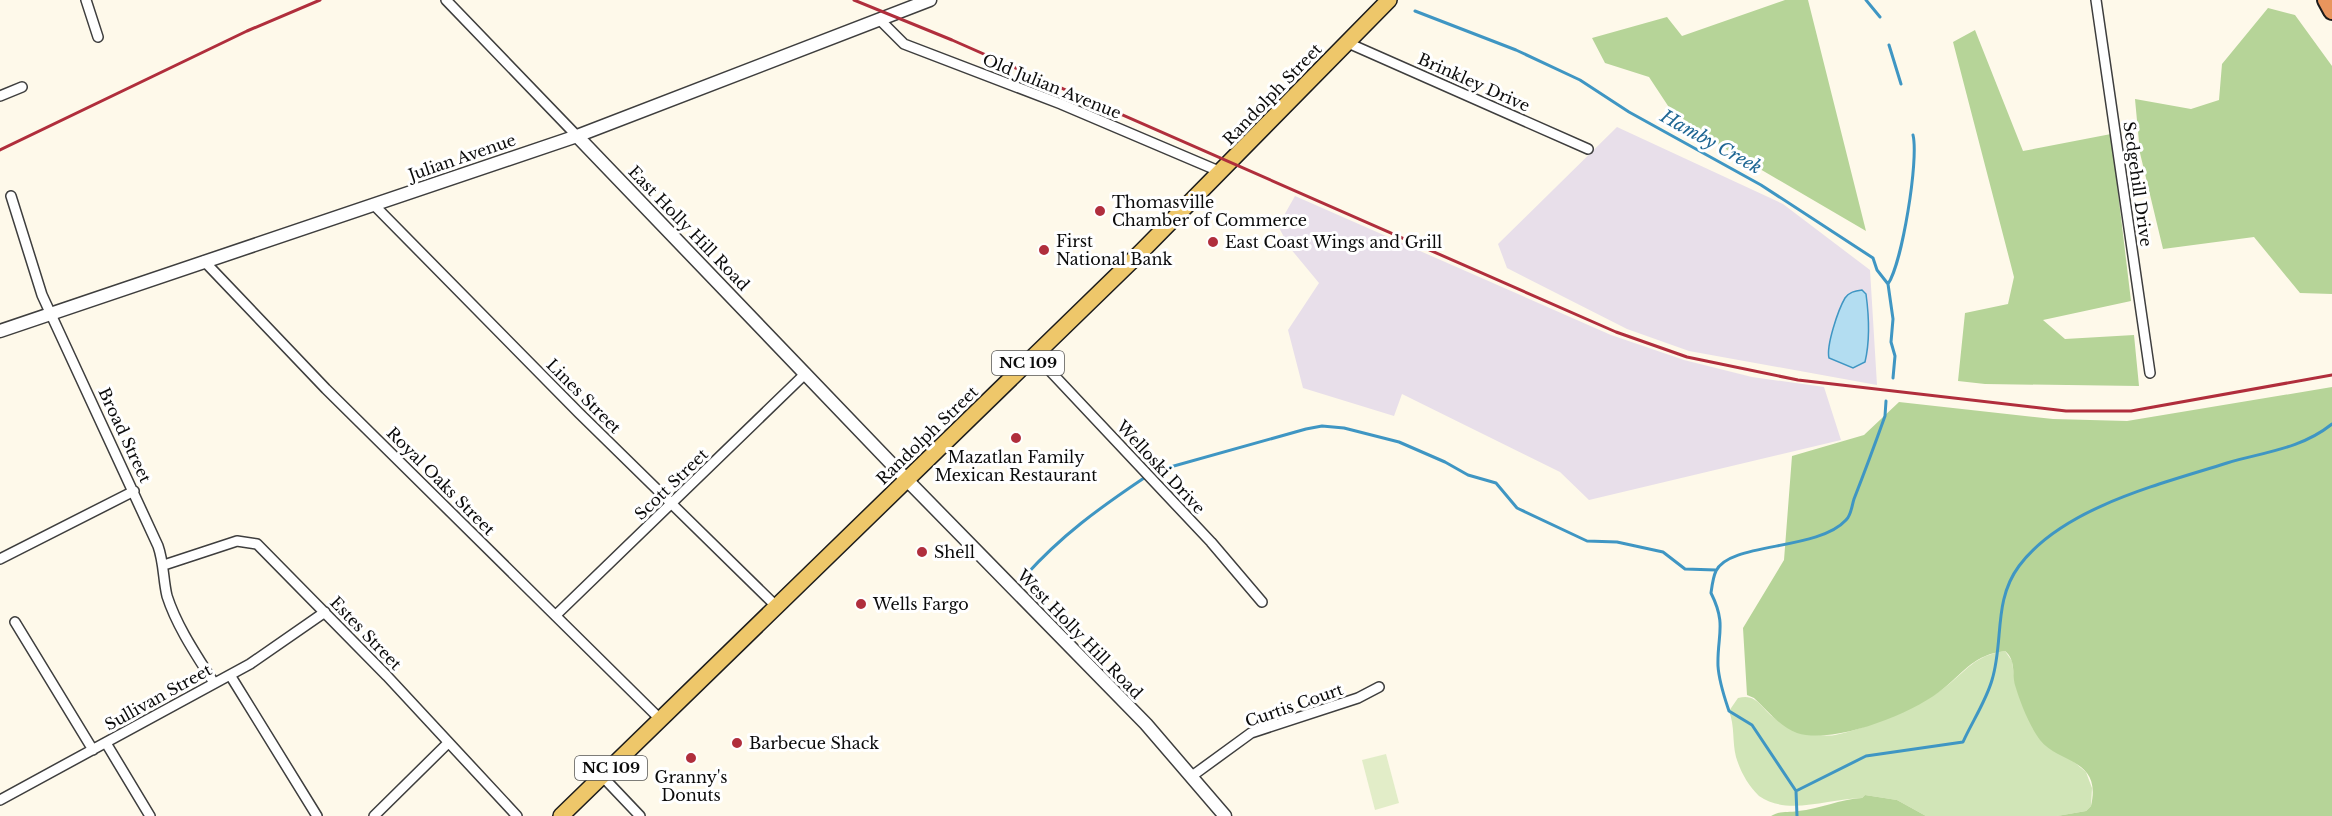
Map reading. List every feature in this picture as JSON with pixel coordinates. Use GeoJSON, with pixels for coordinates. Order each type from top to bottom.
{"type":"FeatureCollection","features":[{"type":"Feature","properties":{"kind":"highway"},"geometry":{"type":"LineString","coordinates":[[2326,0],[2332,11]]}},
{"type":"Feature","properties":{"kind":"main road","name":"Randolph Street"},"geometry":{"type":"LineString","coordinates":[[561,816],[1221,172],[1389,0]]}},
{"type":"Feature","properties":{"kind":"street"},"geometry":{"type":"LineString","coordinates":[[86,0],[98,37]]}},
{"type":"Feature","properties":{"kind":"street","name":"East Holly Hill Road"},"geometry":{"type":"LineString","coordinates":[[446,0],[907,480]]}},
{"type":"Feature","properties":{"kind":"street","name":"Julian Avenue"},"geometry":{"type":"LineString","coordinates":[[0,331],[577,136],[930,0]]}},
{"type":"Feature","properties":{"kind":"street","name":"Sedgehill Drive"},"geometry":{"type":"LineString","coordinates":[[2096,0],[2150,373]]}},
{"type":"Feature","properties":{"kind":"street","name":"Old Julian Avenue"},"geometry":{"type":"LineString","coordinates":[[879,19],[904,44],[1061,104],[1221,172]]}},
{"type":"Feature","properties":{"kind":"street","name":"Brinkley Drive"},"geometry":{"type":"LineString","coordinates":[[1348,43],[1588,149]]}},
{"type":"Feature","properties":{"kind":"street"},"geometry":{"type":"LineString","coordinates":[[0,96],[22,87]]}},
{"type":"Feature","properties":{"kind":"street","name":"Broad Street"},"geometry":{"type":"LineString","coordinates":[[11,196],[42,295],[134,491],[164,565],[165,584],[173,610],[214,683]]}},
{"type":"Feature","properties":{"kind":"street","name":"Lines Street"},"geometry":{"type":"LineString","coordinates":[[373,204],[776,606]]}},
{"type":"Feature","properties":{"kind":"street","name":"Royal Oaks Street"},"geometry":{"type":"LineString","coordinates":[[204,261],[326,389],[660,719]]}},
{"type":"Feature","properties":{"kind":"street","name":"Welloski Drive"},"geometry":{"type":"LineString","coordinates":[[1035,355],[1211,542],[1262,602]]}},
{"type":"Feature","properties":{"kind":"street","name":"Scott Street"},"geometry":{"type":"LineString","coordinates":[[556,615],[806,373]]}},
{"type":"Feature","properties":{"kind":"street","name":"West Holly Hill Road"},"geometry":{"type":"LineString","coordinates":[[907,480],[1146,724],[1225,816]]}},
{"type":"Feature","properties":{"kind":"street"},"geometry":{"type":"LineString","coordinates":[[0,559],[134,491]]}},
{"type":"Feature","properties":{"kind":"street","name":"Estes Street"},"geometry":{"type":"LineString","coordinates":[[164,565],[209,548],[237,541],[249,541],[268,553],[517,816]]}},
{"type":"Feature","properties":{"kind":"street","name":"Sullivan Street"},"geometry":{"type":"LineString","coordinates":[[0,800],[230,675],[325,612]]}},
{"type":"Feature","properties":{"kind":"street"},"geometry":{"type":"LineString","coordinates":[[15,622],[93,750]]}},
{"type":"Feature","properties":{"kind":"street"},"geometry":{"type":"LineString","coordinates":[[230,675],[317,816]]}},
{"type":"Feature","properties":{"kind":"street","name":"Curtis Court"},"geometry":{"type":"LineString","coordinates":[[1192,776],[1251,733],[1358,698],[1379,687]]}},
{"type":"Feature","properties":{"kind":"street"},"geometry":{"type":"LineString","coordinates":[[106,743],[150,816]]}},
{"type":"Feature","properties":{"kind":"street"},"geometry":{"type":"LineString","coordinates":[[374,816],[448,743]]}},
{"type":"Feature","properties":{"kind":"street"},"geometry":{"type":"LineString","coordinates":[[602,776],[640,816]]}},
{"type":"Feature","properties":{"kind":"shaded area"},"geometry":{"type":"Polygon","coordinates":[[[1617,127],[1783,204],[1870,270],[1877,385],[1689,351],[1627,329],[1507,268],[1498,244],[1617,127]]]}},
{"type":"Feature","properties":{"kind":"shaded area"},"geometry":{"type":"Polygon","coordinates":[[[1295,196],[1611,335],[1684,360],[1752,377],[1824,387],[1841,440],[1589,500],[1560,472],[1402,394],[1394,416],[1303,388],[1288,330],[1319,283],[1290,248],[1278,226],[1295,196]]]}},
{"type":"Feature","properties":{"kind":"green space"},"geometry":{"type":"Polygon","coordinates":[[[1785,0],[1808,0],[1866,231],[1678,121],[1649,77],[1605,63],[1592,38],[1667,17],[1682,36],[1785,0]]]}},
{"type":"Feature","properties":{"kind":"green space"},"geometry":{"type":"Polygon","coordinates":[[[2268,8],[2295,15],[2332,66],[2332,294],[2300,293],[2254,237],[2163,249],[2140,153],[2135,99],[2191,109],[2219,100],[2222,64],[2268,8]]]}},
{"type":"Feature","properties":{"kind":"green space"},"geometry":{"type":"Polygon","coordinates":[[[1975,30],[2023,151],[2111,134],[2131,301],[2043,320],[2065,339],[2134,335],[2139,386],[1985,384],[1958,381],[1965,313],[2008,304],[2014,277],[1953,42],[1975,30]]]}},
{"type":"Feature","properties":{"kind":"green space"},"geometry":{"type":"Polygon","coordinates":[[[2332,387],[2332,816],[2057,816],[2086,811],[2091,806],[2093,790],[2090,779],[2085,770],[2048,748],[2036,734],[2019,699],[2011,658],[2005,651],[1978,660],[1931,698],[1914,707],[1874,724],[1832,735],[1813,736],[1797,733],[1779,722],[1754,698],[1747,695],[1743,628],[1784,560],[1792,456],[1864,435],[1899,402],[2053,419],[2127,421],[2332,387]]]}},
{"type":"Feature","properties":{"kind":"green space"},"geometry":{"type":"Polygon","coordinates":[[[2005,651],[2012,661],[2015,683],[2052,750],[2068,757],[2086,772],[2092,788],[2091,806],[2086,811],[2057,816],[1926,816],[1897,800],[1865,795],[1862,798],[1808,805],[1782,805],[1759,796],[1748,783],[1740,768],[1736,757],[1729,711],[1738,698],[1756,700],[1773,717],[1798,729],[1814,734],[1835,735],[1861,728],[1907,709],[1934,695],[1978,660],[2005,651]]]}},
{"type":"Feature","properties":{"kind":"green space"},"geometry":{"type":"Polygon","coordinates":[[[1386,754],[1399,803],[1375,810],[1362,760],[1386,754]]]}},
{"type":"Feature","properties":{"kind":"green space"},"geometry":{"type":"Polygon","coordinates":[[[1865,795],[1897,800],[1926,816],[1771,816],[1781,812],[1806,810],[1862,798],[1865,795]]]}},
{"type":"Feature","properties":{"kind":"water"},"geometry":{"type":"Polygon","coordinates":[[[1862,290],[1866,294],[1867,302],[1868,346],[1865,362],[1853,368],[1829,358],[1829,345],[1845,298],[1850,293],[1862,290]]]}},
{"type":"Feature","properties":{"kind":"waterway"},"geometry":{"type":"LineString","coordinates":[[1866,0],[1880,17]]}},
{"type":"Feature","properties":{"kind":"waterway","name":"Hamby Creek"},"geometry":{"type":"LineString","coordinates":[[1415,11],[1516,50],[1580,80],[1629,112],[1761,185],[1873,258],[1877,270],[1888,284],[1893,319],[1891,342],[1895,356],[1893,378]]}},
{"type":"Feature","properties":{"kind":"waterway"},"geometry":{"type":"LineString","coordinates":[[1889,45],[1901,84]]}},
{"type":"Feature","properties":{"kind":"waterway"},"geometry":{"type":"LineString","coordinates":[[1888,284],[1899,255],[1908,211],[1914,166],[1913,135]]}},
{"type":"Feature","properties":{"kind":"waterway","name":"Hamby Creek"},"geometry":{"type":"LineString","coordinates":[[1797,816],[1796,791],[1752,725],[1729,711],[1719,672],[1720,622],[1711,593],[1713,579],[1716,571],[1724,562],[1738,555],[1816,537],[1833,530],[1848,518],[1885,416],[1886,401]]}},
{"type":"Feature","properties":{"kind":"waterway"},"geometry":{"type":"LineString","coordinates":[[1796,791],[1866,756],[1963,742],[1983,704],[1992,680],[1998,651],[2002,607],[2011,579],[2019,566],[2038,545],[2061,528],[2115,500],[2227,463],[2282,449],[2308,439],[2332,424]]}},
{"type":"Feature","properties":{"kind":"waterway"},"geometry":{"type":"LineString","coordinates":[[1156,471],[1306,429],[1322,426],[1344,428],[1399,442],[1445,462],[1468,475],[1496,483],[1517,508],[1587,541],[1617,542],[1663,552],[1685,569],[1716,570]]}},
{"type":"Feature","properties":{"kind":"waterway"},"geometry":{"type":"LineString","coordinates":[[1025,576],[1081,523],[1144,478]]}},
{"type":"Feature","properties":{"kind":"railway"},"geometry":{"type":"LineString","coordinates":[[0,150],[247,31],[320,0]]}},
{"type":"Feature","properties":{"kind":"railway"},"geometry":{"type":"LineString","coordinates":[[854,0],[952,40],[1616,332],[1687,357],[1798,380],[2066,411],[2131,411],[2332,375]]}},
{"type":"Feature","properties":{"kind":"place","name":"Thomasville Chamber of Commerce"},"geometry":{"type":"Point","coordinates":[1100,211]}},
{"type":"Feature","properties":{"kind":"place","name":"East Coast Wings and Grill"},"geometry":{"type":"Point","coordinates":[1213,242]}},
{"type":"Feature","properties":{"kind":"place","name":"First National Bank"},"geometry":{"type":"Point","coordinates":[1044,250]}},
{"type":"Feature","properties":{"kind":"place","name":"Mazatlan Family Mexican Restaurant"},"geometry":{"type":"Point","coordinates":[1016,438]}},
{"type":"Feature","properties":{"kind":"place","name":"Shell"},"geometry":{"type":"Point","coordinates":[922,552]}},
{"type":"Feature","properties":{"kind":"place","name":"Wells Fargo"},"geometry":{"type":"Point","coordinates":[861,604]}},
{"type":"Feature","properties":{"kind":"place","name":"Barbecue Shack"},"geometry":{"type":"Point","coordinates":[737,743]}},
{"type":"Feature","properties":{"kind":"place","name":"Granny's Donuts"},"geometry":{"type":"Point","coordinates":[691,758]}}]}
